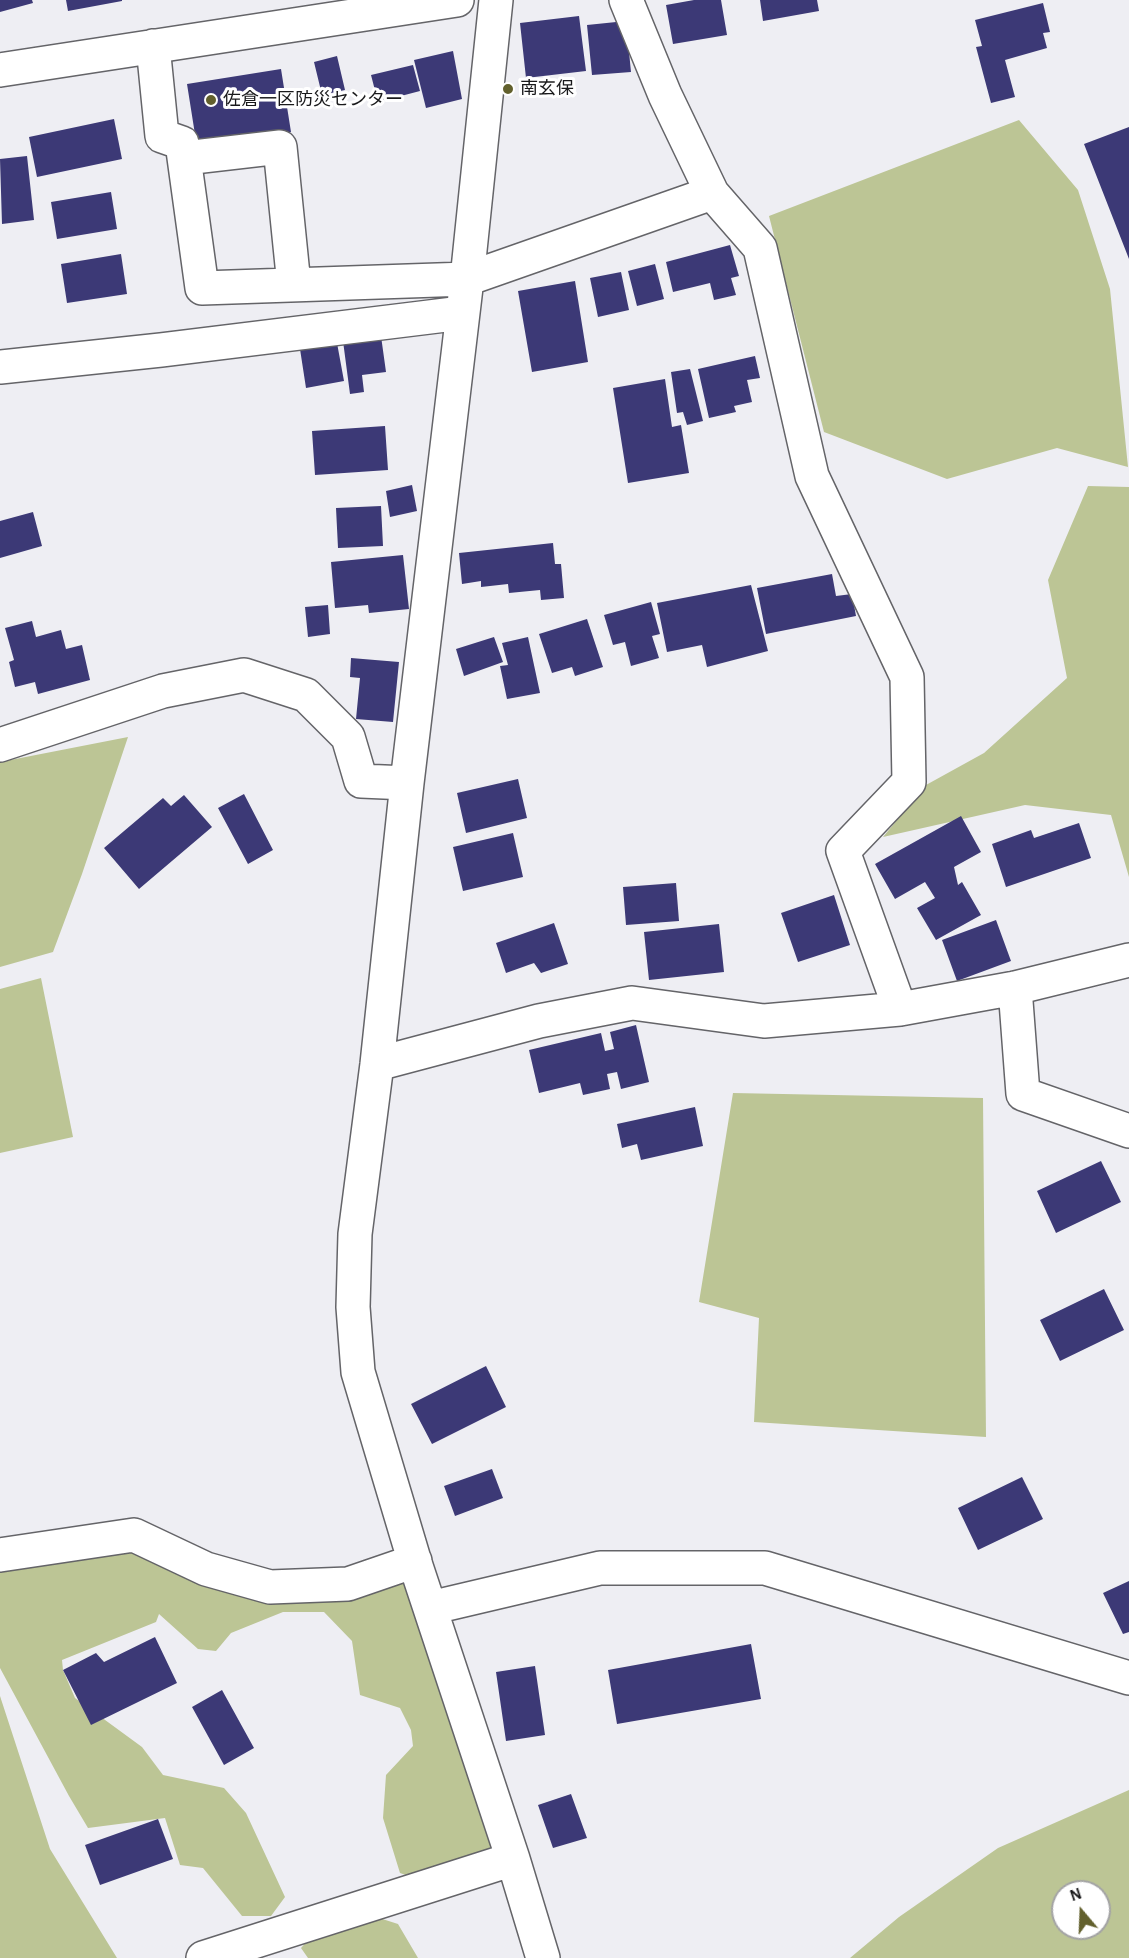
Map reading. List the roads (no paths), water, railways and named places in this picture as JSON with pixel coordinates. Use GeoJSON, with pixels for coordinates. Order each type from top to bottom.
{"type":"FeatureCollection","features":[{"type":"Feature","properties":{"kind":"street"},"geometry":{"type":"LineString","coordinates":[[0,70],[457,0]]}},
{"type":"Feature","properties":{"kind":"street"},"geometry":{"type":"LineString","coordinates":[[495,0],[467,279],[407,783],[377,1064],[355,1234],[353,1307],[358,1372],[415,1561],[513,1859],[543,1958]]}},
{"type":"Feature","properties":{"kind":"street"},"geometry":{"type":"LineString","coordinates":[[626,0],[665,95],[712,194],[760,248],[812,476],[908,677],[909,782],[843,851],[900,1009]]}},
{"type":"Feature","properties":{"kind":"street"},"geometry":{"type":"LineString","coordinates":[[153,46],[162,136],[182,143],[202,288],[467,279],[712,194]]}},
{"type":"Feature","properties":{"kind":"street"},"geometry":{"type":"LineString","coordinates":[[184,158],[280,147],[294,285]]}},
{"type":"Feature","properties":{"kind":"street"},"geometry":{"type":"LineString","coordinates":[[0,367],[161,350],[462,313]]}},
{"type":"Feature","properties":{"kind":"street"},"geometry":{"type":"LineString","coordinates":[[0,745],[163,691],[244,675],[306,695],[348,737],[361,781],[407,783]]}},
{"type":"Feature","properties":{"kind":"street"},"geometry":{"type":"LineString","coordinates":[[377,1064],[539,1021],[632,1003],[764,1021],[900,1009],[1015,988],[1129,960]]}},
{"type":"Feature","properties":{"kind":"street"},"geometry":{"type":"LineString","coordinates":[[1015,988],[1023,1094],[1129,1131]]}},
{"type":"Feature","properties":{"kind":"street"},"geometry":{"type":"LineString","coordinates":[[0,1555],[134,1535],[206,1569],[270,1587],[348,1584],[415,1561]]}},
{"type":"Feature","properties":{"kind":"street"},"geometry":{"type":"LineString","coordinates":[[430,1608],[600,1568],[765,1568],[1129,1678]]}},
{"type":"Feature","properties":{"kind":"street"},"geometry":{"type":"LineString","coordinates":[[203,1958],[513,1859]]}},
{"type":"Feature","properties":{"kind":"place","name":"南玄保"},"geometry":{"type":"Point","coordinates":[508,89]}},
{"type":"Feature","properties":{"kind":"place","name":"佐倉一区防災センター"},"geometry":{"type":"Point","coordinates":[211,100]}}]}
